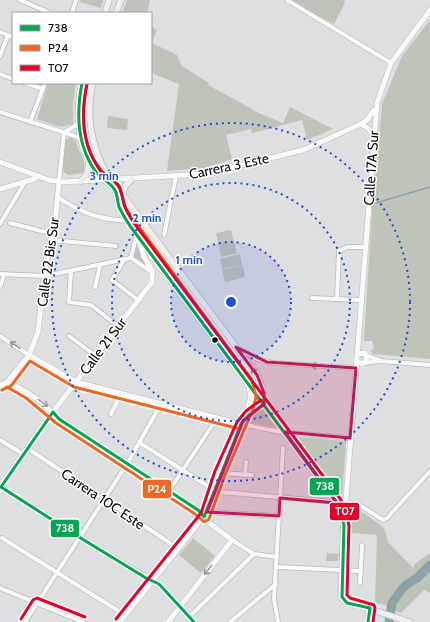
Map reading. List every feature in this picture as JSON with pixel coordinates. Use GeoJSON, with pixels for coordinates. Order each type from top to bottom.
{"type":"FeatureCollection","features":[{"type":"Feature","properties":{"kind":"main road"},"geometry":{"type":"LineString","coordinates":[[105,12],[109,0]]}},
{"type":"Feature","properties":{"kind":"main road"},"geometry":{"type":"LineString","coordinates":[[116,12],[121,0]]}},
{"type":"Feature","properties":{"kind":"main road"},"geometry":{"type":"LineString","coordinates":[[82,84],[78,105],[78,124],[81,139],[89,160],[103,180],[113,187],[119,207],[137,234],[337,503],[344,525],[341,595],[343,600],[347,603],[385,612],[410,622]]}},
{"type":"Feature","properties":{"kind":"main road"},"geometry":{"type":"LineString","coordinates":[[93,84],[89,105],[90,130],[97,154],[111,180],[123,197],[260,380],[264,393],[264,404]]}},
{"type":"Feature","properties":{"kind":"main road"},"geometry":{"type":"LineString","coordinates":[[81,181],[87,174],[89,160]]}},
{"type":"Feature","properties":{"kind":"main road"},"geometry":{"type":"LineString","coordinates":[[123,197],[125,186],[132,179]]}},
{"type":"Feature","properties":{"kind":"main road"},"geometry":{"type":"LineString","coordinates":[[368,622],[370,608]]}},
{"type":"Feature","properties":{"kind":"street"},"geometry":{"type":"LineString","coordinates":[[20,0],[48,12]]}},
{"type":"Feature","properties":{"kind":"street"},"geometry":{"type":"LineString","coordinates":[[72,12],[76,0]]}},
{"type":"Feature","properties":{"kind":"street"},"geometry":{"type":"LineString","coordinates":[[287,0],[391,63]]}},
{"type":"Feature","properties":{"kind":"street","name":"Calle 17A Sur"},"geometry":{"type":"LineString","coordinates":[[362,354],[358,341],[376,107],[391,63],[430,10]]}},
{"type":"Feature","properties":{"kind":"street"},"geometry":{"type":"LineString","coordinates":[[0,32],[12,36]]}},
{"type":"Feature","properties":{"kind":"street"},"geometry":{"type":"LineString","coordinates":[[0,56],[8,35]]}},
{"type":"Feature","properties":{"kind":"street"},"geometry":{"type":"LineString","coordinates":[[0,74],[12,79]]}},
{"type":"Feature","properties":{"kind":"street"},"geometry":{"type":"LineString","coordinates":[[28,84],[42,89]]}},
{"type":"Feature","properties":{"kind":"street"},"geometry":{"type":"LineString","coordinates":[[30,122],[44,84]]}},
{"type":"Feature","properties":{"kind":"street","name":"Carrera 3 Este"},"geometry":{"type":"LineString","coordinates":[[0,162],[59,182],[205,174],[296,152],[361,124],[367,120],[376,107]]}},
{"type":"Feature","properties":{"kind":"street"},"geometry":{"type":"LineString","coordinates":[[0,112],[64,132],[81,139]]}},
{"type":"Feature","properties":{"kind":"street"},"geometry":{"type":"LineString","coordinates":[[64,132],[78,124]]}},
{"type":"Feature","properties":{"kind":"street"},"geometry":{"type":"LineString","coordinates":[[361,124],[369,128],[373,136]]}},
{"type":"Feature","properties":{"kind":"street","name":"Calle 22 Bis Sur"},"geometry":{"type":"LineString","coordinates":[[3,382],[29,355],[39,326],[45,276],[53,234],[64,132]]}},
{"type":"Feature","properties":{"kind":"street"},"geometry":{"type":"LineString","coordinates":[[0,189],[38,176]]}},
{"type":"Feature","properties":{"kind":"street"},"geometry":{"type":"LineString","coordinates":[[164,235],[176,176]]}},
{"type":"Feature","properties":{"kind":"street"},"geometry":{"type":"LineString","coordinates":[[0,224],[24,182]]}},
{"type":"Feature","properties":{"kind":"street"},"geometry":{"type":"LineString","coordinates":[[57,196],[82,212],[107,220],[128,221]]}},
{"type":"Feature","properties":{"kind":"street"},"geometry":{"type":"LineString","coordinates":[[10,223],[53,234]]}},
{"type":"Feature","properties":{"kind":"street"},"geometry":{"type":"LineString","coordinates":[[131,258],[137,234]]}},
{"type":"Feature","properties":{"kind":"street"},"geometry":{"type":"LineString","coordinates":[[137,234],[141,250],[153,273]]}},
{"type":"Feature","properties":{"kind":"street"},"geometry":{"type":"LineString","coordinates":[[51,240],[116,246]]}},
{"type":"Feature","properties":{"kind":"street"},"geometry":{"type":"LineString","coordinates":[[337,299],[339,251],[347,247],[365,248]]}},
{"type":"Feature","properties":{"kind":"street"},"geometry":{"type":"LineString","coordinates":[[0,287],[2,274],[45,276],[100,266],[131,258]]}},
{"type":"Feature","properties":{"kind":"street"},"geometry":{"type":"LineString","coordinates":[[131,258],[153,273]]}},
{"type":"Feature","properties":{"kind":"street"},"geometry":{"type":"LineString","coordinates":[[124,260],[112,280],[138,300]]}},
{"type":"Feature","properties":{"kind":"street"},"geometry":{"type":"LineString","coordinates":[[95,287],[100,266]]}},
{"type":"Feature","properties":{"kind":"street"},"geometry":{"type":"LineString","coordinates":[[72,271],[68,302],[90,306],[118,326]]}},
{"type":"Feature","properties":{"kind":"street","name":"Calle 21 Sur"},"geometry":{"type":"LineString","coordinates":[[1,489],[23,454],[53,412],[152,282],[153,273]]}},
{"type":"Feature","properties":{"kind":"street"},"geometry":{"type":"LineString","coordinates":[[312,298],[361,300]]}},
{"type":"Feature","properties":{"kind":"street"},"geometry":{"type":"LineString","coordinates":[[0,336],[29,355],[76,382],[241,424],[285,432],[350,438]]}},
{"type":"Feature","properties":{"kind":"street"},"geometry":{"type":"LineString","coordinates":[[69,336],[96,356]]}},
{"type":"Feature","properties":{"kind":"street"},"geometry":{"type":"LineString","coordinates":[[236,347],[267,362],[356,368]]}},
{"type":"Feature","properties":{"kind":"street"},"geometry":{"type":"LineString","coordinates":[[344,525],[356,360],[362,354]]}},
{"type":"Feature","properties":{"kind":"street"},"geometry":{"type":"LineString","coordinates":[[362,354],[381,361]]}},
{"type":"Feature","properties":{"kind":"street"},"geometry":{"type":"LineString","coordinates":[[355,378],[363,363],[362,354]]}},
{"type":"Feature","properties":{"kind":"street"},"geometry":{"type":"LineString","coordinates":[[356,360],[363,363],[381,361],[430,365]]}},
{"type":"Feature","properties":{"kind":"street"},"geometry":{"type":"LineString","coordinates":[[3,382],[28,392],[53,412],[59,419],[198,510],[212,526],[232,540],[254,554],[277,557]]}},
{"type":"Feature","properties":{"kind":"street"},"geometry":{"type":"LineString","coordinates":[[120,622],[204,518],[220,473],[250,403],[248,383]]}},
{"type":"Feature","properties":{"kind":"street"},"geometry":{"type":"LineString","coordinates":[[112,414],[121,394]]}},
{"type":"Feature","properties":{"kind":"street"},"geometry":{"type":"LineString","coordinates":[[25,622],[127,464],[161,404]]}},
{"type":"Feature","properties":{"kind":"street"},"geometry":{"type":"LineString","coordinates":[[241,424],[248,415],[264,404]]}},
{"type":"Feature","properties":{"kind":"street"},"geometry":{"type":"LineString","coordinates":[[169,492],[182,469],[217,418]]}},
{"type":"Feature","properties":{"kind":"street"},"geometry":{"type":"LineString","coordinates":[[0,440],[23,454]]}},
{"type":"Feature","properties":{"kind":"street"},"geometry":{"type":"LineString","coordinates":[[140,443],[214,490],[224,493],[363,506],[382,519],[387,518],[430,471]]}},
{"type":"Feature","properties":{"kind":"street","name":"Carrera 10C Este"},"geometry":{"type":"LineString","coordinates":[[28,448],[104,500],[180,549]]}},
{"type":"Feature","properties":{"kind":"street"},"geometry":{"type":"LineString","coordinates":[[278,622],[274,599],[283,448]]}},
{"type":"Feature","properties":{"kind":"street"},"geometry":{"type":"LineString","coordinates":[[245,475],[246,462]]}},
{"type":"Feature","properties":{"kind":"street"},"geometry":{"type":"LineString","coordinates":[[220,473],[252,475]]}},
{"type":"Feature","properties":{"kind":"street"},"geometry":{"type":"LineString","coordinates":[[1,489],[159,584],[181,606],[194,622]]}},
{"type":"Feature","properties":{"kind":"street"},"geometry":{"type":"LineString","coordinates":[[207,512],[279,516]]}},
{"type":"Feature","properties":{"kind":"street"},"geometry":{"type":"LineString","coordinates":[[2,538],[125,615]]}},
{"type":"Feature","properties":{"kind":"street"},"geometry":{"type":"LineString","coordinates":[[168,622],[232,540]]}},
{"type":"Feature","properties":{"kind":"street"},"geometry":{"type":"LineString","coordinates":[[360,583],[362,545]]}},
{"type":"Feature","properties":{"kind":"street"},"geometry":{"type":"LineString","coordinates":[[190,616],[254,554]]}},
{"type":"Feature","properties":{"kind":"street"},"geometry":{"type":"LineString","coordinates":[[277,567],[361,571]]}},
{"type":"Feature","properties":{"kind":"street"},"geometry":{"type":"LineString","coordinates":[[230,622],[276,584]]}},
{"type":"Feature","properties":{"kind":"street"},"geometry":{"type":"LineString","coordinates":[[0,588],[83,622]]}},
{"type":"Feature","properties":{"kind":"highlighted area"},"geometry":{"type":"Polygon","coordinates":[[[236,347],[267,362],[356,368],[350,438],[285,432],[337,503],[280,498],[279,516],[207,512],[243,421],[264,404],[264,393],[257,375],[236,347]]]}},
{"type":"Feature","properties":{"kind":"shaded area"},"geometry":{"type":"Polygon","coordinates":[[[81,0],[103,0],[101,8],[80,2],[81,0]]]}},
{"type":"Feature","properties":{"kind":"shaded area"},"geometry":{"type":"Polygon","coordinates":[[[127,0],[150,0],[147,12],[122,12],[127,0]]]}},
{"type":"Feature","properties":{"kind":"shaded area"},"geometry":{"type":"Polygon","coordinates":[[[292,0],[344,0],[345,3],[334,24],[297,5],[292,0]]]}},
{"type":"Feature","properties":{"kind":"shaded area"},"geometry":{"type":"Polygon","coordinates":[[[430,20],[430,359],[373,354],[371,351],[374,348],[372,341],[364,341],[372,209],[370,208],[374,197],[382,104],[402,56],[430,20]]]}},
{"type":"Feature","properties":{"kind":"shaded area"},"geometry":{"type":"Polygon","coordinates":[[[152,27],[157,30],[152,43],[152,27]]]}},
{"type":"Feature","properties":{"kind":"shaded area"},"geometry":{"type":"Polygon","coordinates":[[[152,43],[177,55],[182,66],[209,83],[208,85],[261,114],[283,123],[290,107],[333,129],[307,140],[302,120],[252,133],[251,129],[226,135],[232,159],[205,168],[167,171],[179,84],[152,73],[152,43]]]}},
{"type":"Feature","properties":{"kind":"shaded area"},"geometry":{"type":"Polygon","coordinates":[[[39,84],[76,84],[73,104],[73,124],[60,127],[37,119],[47,87],[39,84]]]}},
{"type":"Feature","properties":{"kind":"shaded area"},"geometry":{"type":"Polygon","coordinates":[[[108,116],[128,119],[127,130],[107,128],[108,116]]]}},
{"type":"Feature","properties":{"kind":"shaded area"},"geometry":{"type":"Polygon","coordinates":[[[70,137],[76,141],[84,161],[83,173],[68,175],[64,172],[62,164],[65,141],[70,137]]]}},
{"type":"Feature","properties":{"kind":"shaded area"},"geometry":{"type":"Polygon","coordinates":[[[231,230],[237,253],[221,257],[216,233],[231,230]]]}},
{"type":"Feature","properties":{"kind":"shaded area"},"geometry":{"type":"Polygon","coordinates":[[[136,245],[148,268],[133,257],[136,245]]]}},
{"type":"Feature","properties":{"kind":"shaded area"},"geometry":{"type":"Polygon","coordinates":[[[240,254],[242,265],[222,269],[220,259],[240,254]]]}},
{"type":"Feature","properties":{"kind":"shaded area"},"geometry":{"type":"Polygon","coordinates":[[[243,265],[245,277],[225,282],[222,270],[243,265]]]}},
{"type":"Feature","properties":{"kind":"shaded area"},"geometry":{"type":"Polygon","coordinates":[[[264,408],[279,428],[245,422],[264,408]]]}},
{"type":"Feature","properties":{"kind":"shaded area"},"geometry":{"type":"Polygon","coordinates":[[[296,437],[346,441],[342,494],[337,494],[296,437]]]}},
{"type":"Feature","properties":{"kind":"shaded area"},"geometry":{"type":"Polygon","coordinates":[[[352,511],[364,513],[384,528],[388,542],[413,568],[415,564],[430,553],[430,593],[424,590],[401,613],[388,609],[386,605],[375,603],[377,535],[352,533],[352,511]]]}},
{"type":"Feature","properties":{"kind":"shaded area"},"geometry":{"type":"Polygon","coordinates":[[[193,538],[215,556],[201,573],[179,555],[193,538]]]}},
{"type":"Feature","properties":{"kind":"shaded area"},"geometry":{"type":"Polygon","coordinates":[[[327,553],[339,554],[338,561],[326,561],[327,553]]]}},
{"type":"Feature","properties":{"kind":"waterway"},"geometry":{"type":"LineString","coordinates":[[372,204],[430,187]]}},
{"type":"Feature","properties":{"kind":"waterway"},"geometry":{"type":"LineString","coordinates":[[389,622],[392,603],[402,589],[417,578],[430,565]]}},
{"type":"Feature","properties":{"kind":"transit line","name":"738"},"geometry":{"type":"LineString","coordinates":[[82,84],[79,106],[80,129],[85,151],[90,162],[96,172],[110,184],[115,191],[119,207],[130,226],[337,503],[344,525],[342,597],[347,603],[370,608],[368,622]]}},
{"type":"Feature","properties":{"kind":"transit line","name":"P24"},"geometry":{"type":"LineString","coordinates":[[2,390],[7,387],[26,398],[56,423],[195,514],[204,522],[209,519],[225,475],[253,409],[256,397],[252,380],[126,209],[120,189],[114,181],[102,171],[94,160],[89,150],[84,128],[83,117],[87,84]]}},
{"type":"Feature","properties":{"kind":"transit line","name":"T07"},"geometry":{"type":"LineString","coordinates":[[87,84],[84,106],[84,128],[86,139],[94,160],[100,170],[119,186],[123,202],[134,223],[341,500],[349,525],[347,595],[350,598],[374,605],[373,622]]}},
{"type":"Feature","properties":{"kind":"transit line","name":"P24"},"geometry":{"type":"LineString","coordinates":[[2,390],[11,386],[30,361],[74,387],[240,429]]}},
{"type":"Feature","properties":{"kind":"transit line","name":"T07"},"geometry":{"type":"LineString","coordinates":[[116,619],[201,513],[215,471],[237,422],[246,411],[261,400]]}},
{"type":"Feature","properties":{"kind":"transit line","name":"738"},"geometry":{"type":"LineString","coordinates":[[194,622],[159,584],[146,578],[79,537],[1,487],[53,412],[59,419],[198,510],[204,517],[241,424],[249,415],[264,404]]}},
{"type":"Feature","properties":{"kind":"transit line","name":"T07"},"geometry":{"type":"LineString","coordinates":[[21,619],[33,600],[37,598],[85,617]]}}]}
